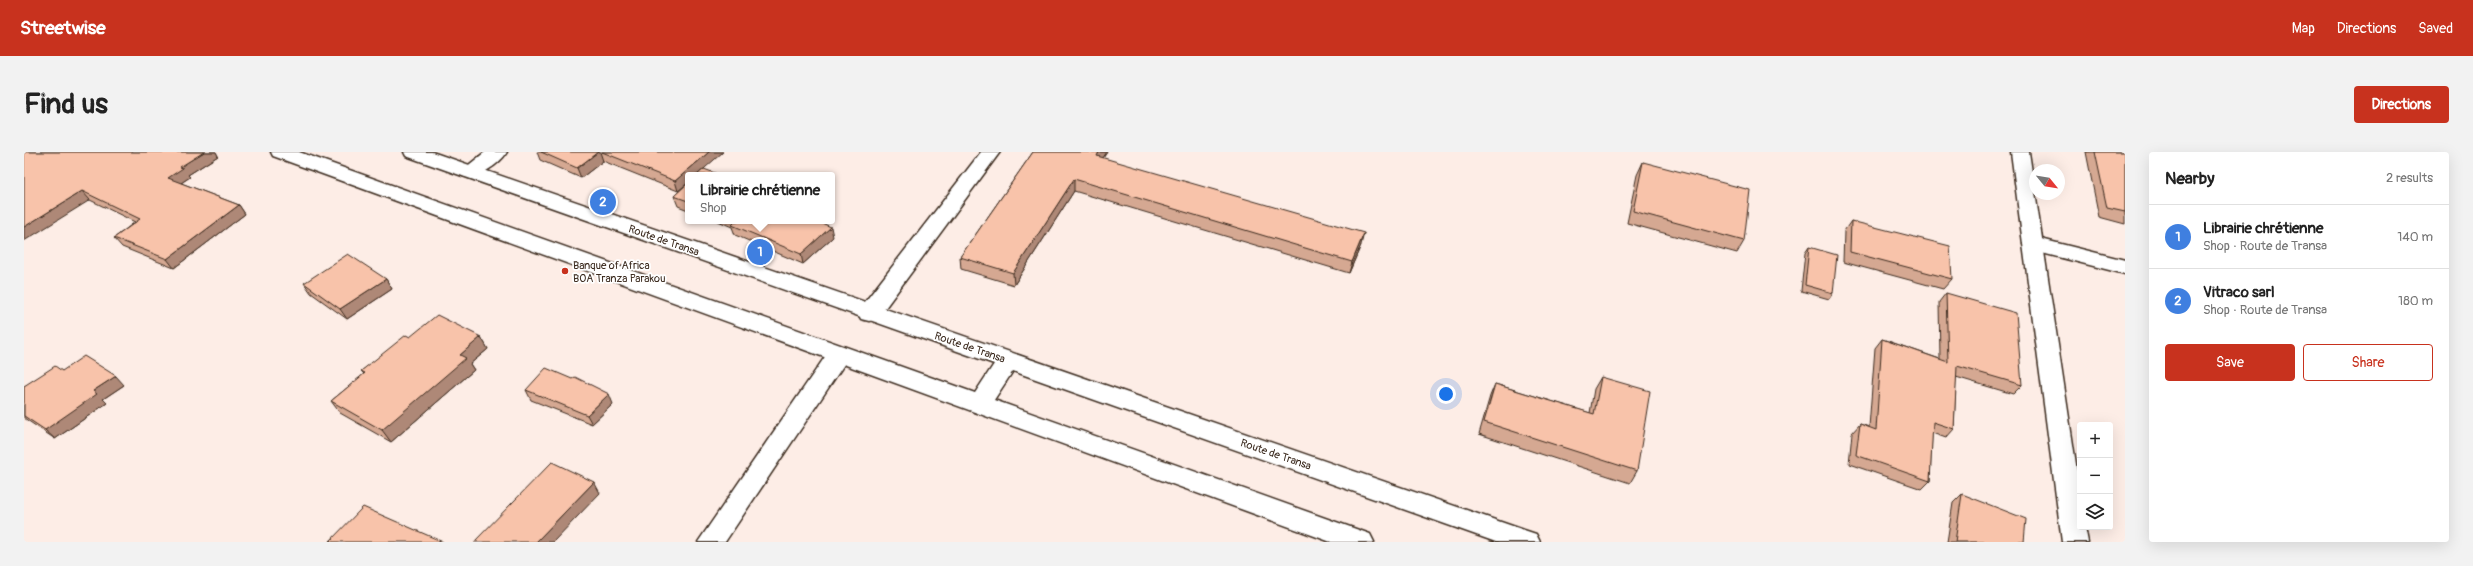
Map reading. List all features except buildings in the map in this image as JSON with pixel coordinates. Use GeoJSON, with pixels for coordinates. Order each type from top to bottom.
{"type":"FeatureCollection","features":[{"type":"Feature","properties":{"kind":"main road"},"geometry":{"type":"LineString","coordinates":[[280,152],[1361,542]]}},
{"type":"Feature","properties":{"kind":"main road","name":"Route de Transa"},"geometry":{"type":"LineString","coordinates":[[413,152],[1527,542]]}},
{"type":"Feature","properties":{"kind":"main road"},"geometry":{"type":"LineString","coordinates":[[470,172],[498,152]]}},
{"type":"Feature","properties":{"kind":"main road"},"geometry":{"type":"LineString","coordinates":[[870,313],[991,152]]}},
{"type":"Feature","properties":{"kind":"main road"},"geometry":{"type":"LineString","coordinates":[[2020,152],[2075,542]]}},
{"type":"Feature","properties":{"kind":"main road"},"geometry":{"type":"LineString","coordinates":[[2033,244],[2125,267]]}},
{"type":"Feature","properties":{"kind":"main road"},"geometry":{"type":"LineString","coordinates":[[712,542],[839,354]]}},
{"type":"Feature","properties":{"kind":"main road"},"geometry":{"type":"LineString","coordinates":[[980,404],[1008,360]]}},
{"type":"Feature","properties":{"kind":"place","name":"Vitraco sarl"},"geometry":{"type":"Point","coordinates":[603,202]}},
{"type":"Feature","properties":{"kind":"place","name":"Librairie chrétienne"},"geometry":{"type":"Point","coordinates":[760,252]}},
{"type":"Feature","properties":{"kind":"place","name":"Banque of Africa BOA Tranza Parakou"},"geometry":{"type":"Point","coordinates":[565,271]}}]}
